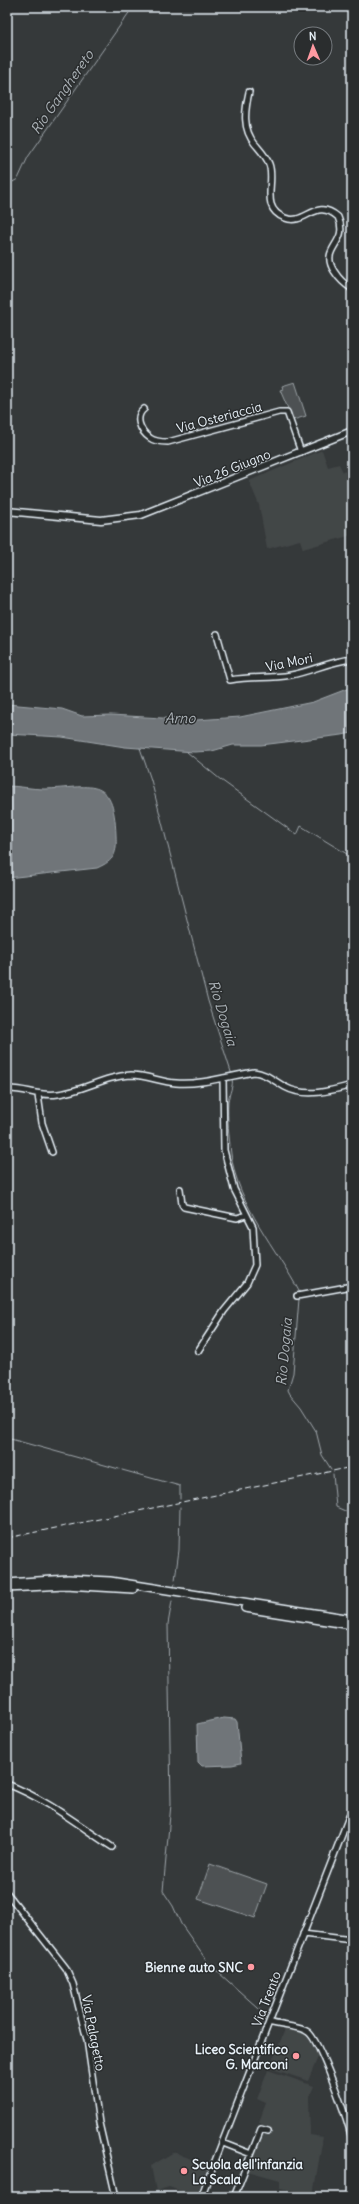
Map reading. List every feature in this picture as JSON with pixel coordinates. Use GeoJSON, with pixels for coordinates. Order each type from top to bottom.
{"type":"FeatureCollection","features":[{"type":"Feature","properties":{"kind":"highway"},"geometry":{"type":"LineString","coordinates":[[7,1583],[68,1579],[110,1581],[352,1619]]}},
{"type":"Feature","properties":{"kind":"highway"},"geometry":{"type":"LineString","coordinates":[[7,1588],[65,1585],[125,1588],[352,1624]]}},
{"type":"Feature","properties":{"kind":"main road","name":"Via 26 Giugno"},"geometry":{"type":"LineString","coordinates":[[7,511],[72,518],[119,518],[142,515],[158,510],[352,431]]}},
{"type":"Feature","properties":{"kind":"street"},"geometry":{"type":"LineString","coordinates":[[249,92],[246,105],[247,131],[248,135],[267,158],[269,164],[268,196],[272,208],[284,218],[301,218],[321,209],[327,209],[338,217],[341,223],[341,237],[331,250],[329,264],[338,278],[352,288]]}},
{"type":"Feature","properties":{"kind":"street","name":"Via Osteriaccia"},"geometry":{"type":"LineString","coordinates":[[144,409],[138,418],[141,430],[150,438],[168,442],[279,412],[287,412],[301,452]]}},
{"type":"Feature","properties":{"kind":"street","name":"Via Mori"},"geometry":{"type":"LineString","coordinates":[[217,634],[230,680],[248,677],[265,679],[291,675],[339,660],[352,659]]}},
{"type":"Feature","properties":{"kind":"street"},"geometry":{"type":"LineString","coordinates":[[7,1089],[15,1088],[38,1095],[77,1091],[118,1076],[135,1075],[182,1084],[261,1072],[296,1093],[318,1092],[352,1085]]}},
{"type":"Feature","properties":{"kind":"street"},"geometry":{"type":"LineString","coordinates":[[198,1351],[224,1311],[253,1273],[256,1258],[253,1227],[230,1179],[224,1150],[226,1077]]}},
{"type":"Feature","properties":{"kind":"street"},"geometry":{"type":"LineString","coordinates":[[38,1095],[42,1123],[52,1152]]}},
{"type":"Feature","properties":{"kind":"street"},"geometry":{"type":"LineString","coordinates":[[180,1189],[182,1204],[184,1207],[237,1218],[246,1215]]}},
{"type":"Feature","properties":{"kind":"street"},"geometry":{"type":"LineString","coordinates":[[297,1296],[352,1286]]}},
{"type":"Feature","properties":{"kind":"street"},"geometry":{"type":"LineString","coordinates":[[7,1784],[67,1815],[112,1847]]}},
{"type":"Feature","properties":{"kind":"street","name":"Via Trento"},"geometry":{"type":"LineString","coordinates":[[201,2197],[352,1808]]}},
{"type":"Feature","properties":{"kind":"street","name":"Via Palagetto"},"geometry":{"type":"LineString","coordinates":[[7,1893],[66,1968],[71,1980],[87,2040],[99,2123],[116,2197]]}},
{"type":"Feature","properties":{"kind":"street"},"geometry":{"type":"LineString","coordinates":[[303,1934],[352,1940]]}},
{"type":"Feature","properties":{"kind":"street"},"geometry":{"type":"LineString","coordinates":[[269,2022],[304,2030],[311,2035],[324,2060],[340,2100],[352,2140]]}},
{"type":"Feature","properties":{"kind":"street"},"geometry":{"type":"LineString","coordinates":[[234,2197],[261,2129],[268,2131]]}},
{"type":"Feature","properties":{"kind":"street"},"geometry":{"type":"LineString","coordinates":[[223,2143],[251,2154]]}},
{"type":"Feature","properties":{"kind":"shaded area"},"geometry":{"type":"Polygon","coordinates":[[[295,382],[306,416],[293,420],[280,390],[283,389],[282,386],[295,382]]]}},
{"type":"Feature","properties":{"kind":"shaded area"},"geometry":{"type":"Polygon","coordinates":[[[322,450],[328,467],[339,464],[343,472],[352,469],[352,535],[303,549],[300,540],[267,549],[259,505],[249,481],[322,450]]]}},
{"type":"Feature","properties":{"kind":"shaded area"},"geometry":{"type":"Polygon","coordinates":[[[352,687],[352,733],[342,735],[261,745],[233,745],[212,751],[194,752],[125,747],[62,737],[7,734],[7,704],[62,709],[82,716],[111,715],[196,720],[240,717],[313,702],[352,687]]]}},
{"type":"Feature","properties":{"kind":"shaded area"},"geometry":{"type":"Polygon","coordinates":[[[7,786],[44,789],[86,787],[96,788],[104,793],[110,802],[114,815],[116,847],[114,856],[108,862],[97,868],[7,878],[7,786]]]}},
{"type":"Feature","properties":{"kind":"shaded area"},"geometry":{"type":"Polygon","coordinates":[[[224,1718],[235,1719],[237,1722],[241,1763],[232,1765],[202,1766],[198,1762],[197,1724],[224,1718]]]}},
{"type":"Feature","properties":{"kind":"shaded area"},"geometry":{"type":"Polygon","coordinates":[[[210,1864],[267,1884],[255,1918],[198,1899],[210,1864]]]}},
{"type":"Feature","properties":{"kind":"shaded area","name":"Liceo Scientifico G. Marconi"},"geometry":{"type":"Polygon","coordinates":[[[285,2029],[305,2033],[317,2052],[318,2057],[308,2081],[270,2068],[285,2029]]]}},
{"type":"Feature","properties":{"kind":"shaded area"},"geometry":{"type":"Polygon","coordinates":[[[268,2070],[314,2086],[309,2098],[310,2135],[323,2137],[313,2195],[280,2188],[280,2180],[247,2171],[263,2126],[259,2122],[266,2103],[257,2099],[268,2070]]]}},
{"type":"Feature","properties":{"kind":"shaded area"},"geometry":{"type":"Polygon","coordinates":[[[174,2152],[208,2166],[196,2197],[169,2187],[156,2191],[151,2166],[174,2152]]]}},
{"type":"Feature","properties":{"kind":"waterway","name":"Rio Ganghereto"},"geometry":{"type":"LineString","coordinates":[[7,185],[18,179],[28,157],[133,7]]}},
{"type":"Feature","properties":{"kind":"waterway","name":"Rio Dogaia"},"geometry":{"type":"LineString","coordinates":[[140,748],[151,780],[208,1001],[232,1075]]}},
{"type":"Feature","properties":{"kind":"waterway"},"geometry":{"type":"LineString","coordinates":[[187,752],[221,780],[297,835],[301,826],[352,857]]}},
{"type":"Feature","properties":{"kind":"waterway","name":"Rio Dogaia"},"geometry":{"type":"LineString","coordinates":[[232,1078],[228,1102],[228,1114],[231,1154],[235,1173],[241,1191],[259,1226],[300,1293]]}},
{"type":"Feature","properties":{"kind":"waterway","name":"Rio Dogaia"},"geometry":{"type":"LineString","coordinates":[[299,1299],[293,1373],[288,1390],[316,1431],[322,1455],[331,1469]]}},
{"type":"Feature","properties":{"kind":"waterway"},"geometry":{"type":"LineString","coordinates":[[7,1438],[119,1469]]}},
{"type":"Feature","properties":{"kind":"waterway"},"geometry":{"type":"LineString","coordinates":[[122,1470],[180,1486],[180,1499]]}},
{"type":"Feature","properties":{"kind":"waterway","name":"Rio Dogaia"},"geometry":{"type":"LineString","coordinates":[[333,1474],[336,1507],[352,1514]]}},
{"type":"Feature","properties":{"kind":"waterway"},"geometry":{"type":"LineString","coordinates":[[175,1580],[179,1550],[180,1507]]}},
{"type":"Feature","properties":{"kind":"waterway"},"geometry":{"type":"LineString","coordinates":[[172,1601],[168,1624],[171,1804],[163,1891],[173,1906],[181,1924],[209,1964],[268,2017]]}},
{"type":"Feature","properties":{"kind":"railway"},"geometry":{"type":"LineString","coordinates":[[7,1538],[352,1467]]}},
{"type":"Feature","properties":{"kind":"place","name":"Bienne auto SNC"},"geometry":{"type":"Point","coordinates":[251,1967]}},
{"type":"Feature","properties":{"kind":"place","name":"Liceo Scientifico G. Marconi"},"geometry":{"type":"Point","coordinates":[296,2056]}},
{"type":"Feature","properties":{"kind":"place","name":"Scuola dell'infanzia La Scala"},"geometry":{"type":"Point","coordinates":[184,2171]}},
{"type":"Feature","properties":{"kind":"water label","name":"Arno"},"geometry":{"type":"Point","coordinates":[180,718]}}]}
